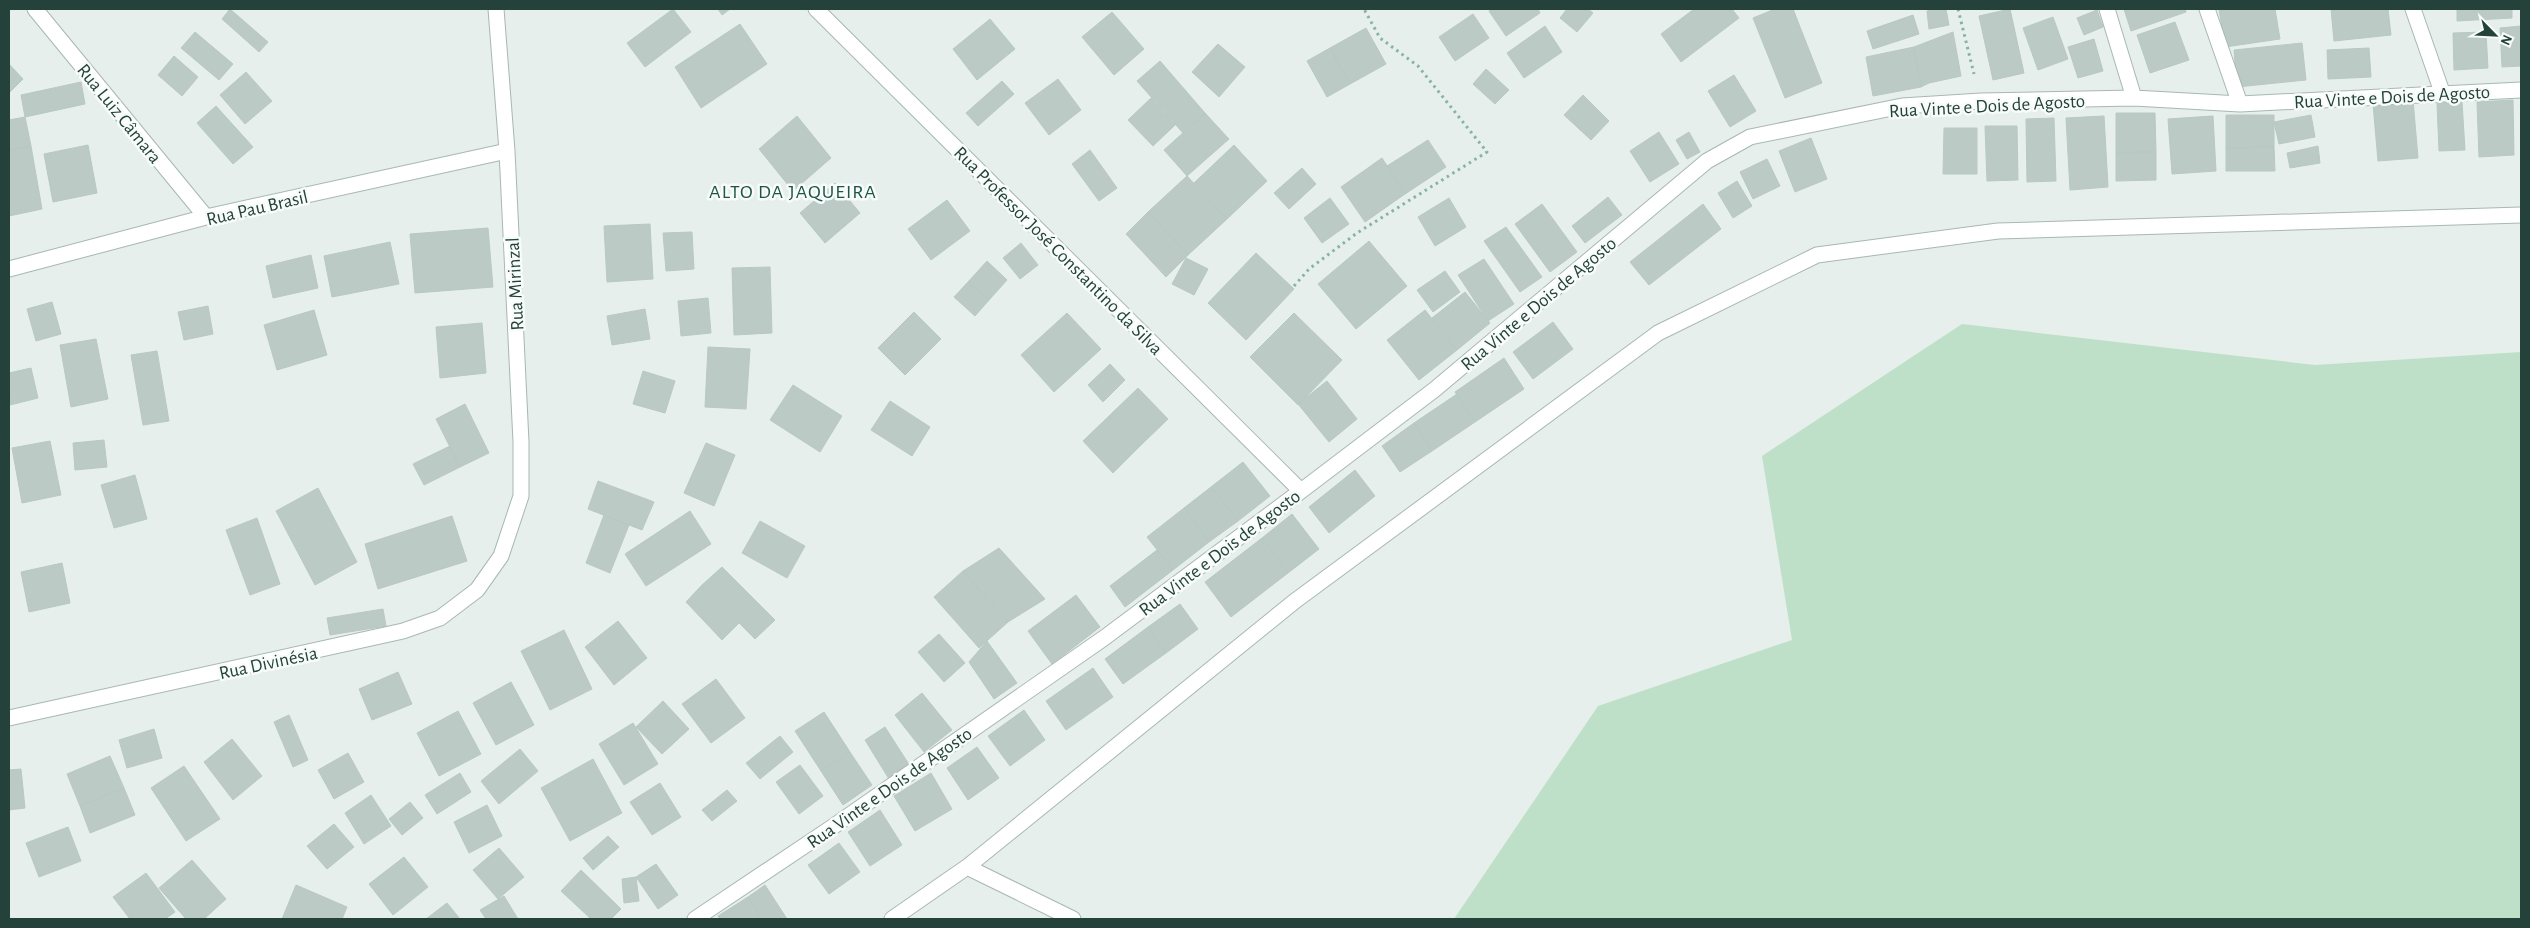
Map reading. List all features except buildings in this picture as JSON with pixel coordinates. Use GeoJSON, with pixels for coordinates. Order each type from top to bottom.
{"type":"FeatureCollection","features":[{"type":"Feature","properties":{"kind":"street","name":"Rua Luiz Câmara"},"geometry":{"type":"LineString","coordinates":[[34,9],[206,217]]}},
{"type":"Feature","properties":{"kind":"street","name":"Rua Mirinzal"},"geometry":{"type":"LineString","coordinates":[[496,9],[507,151],[522,442],[521,496],[501,556]]}},
{"type":"Feature","properties":{"kind":"street","name":"Rua Professor José Constantino da Silva"},"geometry":{"type":"LineString","coordinates":[[816,9],[1301,491]]}},
{"type":"Feature","properties":{"kind":"street"},"geometry":{"type":"LineString","coordinates":[[2107,9],[2134,98]]}},
{"type":"Feature","properties":{"kind":"street"},"geometry":{"type":"LineString","coordinates":[[2208,9],[2240,104]]}},
{"type":"Feature","properties":{"kind":"street"},"geometry":{"type":"LineString","coordinates":[[2413,9],[2442,92]]}},
{"type":"Feature","properties":{"kind":"street","name":"Rua Vinte e Dois de Agosto"},"geometry":{"type":"LineString","coordinates":[[695,919],[839,823],[1104,638],[1434,390],[1707,162],[1750,137],[1902,106],[2134,98],[2240,104],[2442,92],[2521,90]]}},
{"type":"Feature","properties":{"kind":"street","name":"Rua Pau Brasil"},"geometry":{"type":"LineString","coordinates":[[9,269],[206,217],[507,151]]}},
{"type":"Feature","properties":{"kind":"street"},"geometry":{"type":"LineString","coordinates":[[892,919],[967,867],[1295,601],[1658,333],[1817,255],[1998,231],[2521,216]]}},
{"type":"Feature","properties":{"kind":"street","name":"Rua Divinésia"},"geometry":{"type":"LineString","coordinates":[[9,718],[403,631],[440,618],[477,590],[501,556]]}},
{"type":"Feature","properties":{"kind":"street"},"geometry":{"type":"LineString","coordinates":[[967,867],[1074,919]]}},
{"type":"Feature","properties":{"kind":"path"},"geometry":{"type":"LineString","coordinates":[[1294,286],[1309,268],[1357,233],[1487,152],[1418,66],[1380,38],[1364,9]]}},
{"type":"Feature","properties":{"kind":"path"},"geometry":{"type":"LineString","coordinates":[[1958,9],[1980,102]]}},
{"type":"Feature","properties":{"kind":"green space"},"geometry":{"type":"Polygon","coordinates":[[[1962,324],[2315,365],[2521,352],[2521,919],[1454,919],[1598,706],[1792,640],[1762,456],[1962,324]]]}},
{"type":"Feature","properties":{"kind":"district","name":"ALTO DA JAQUEIRA"},"geometry":{"type":"Point","coordinates":[793,191]}}]}
